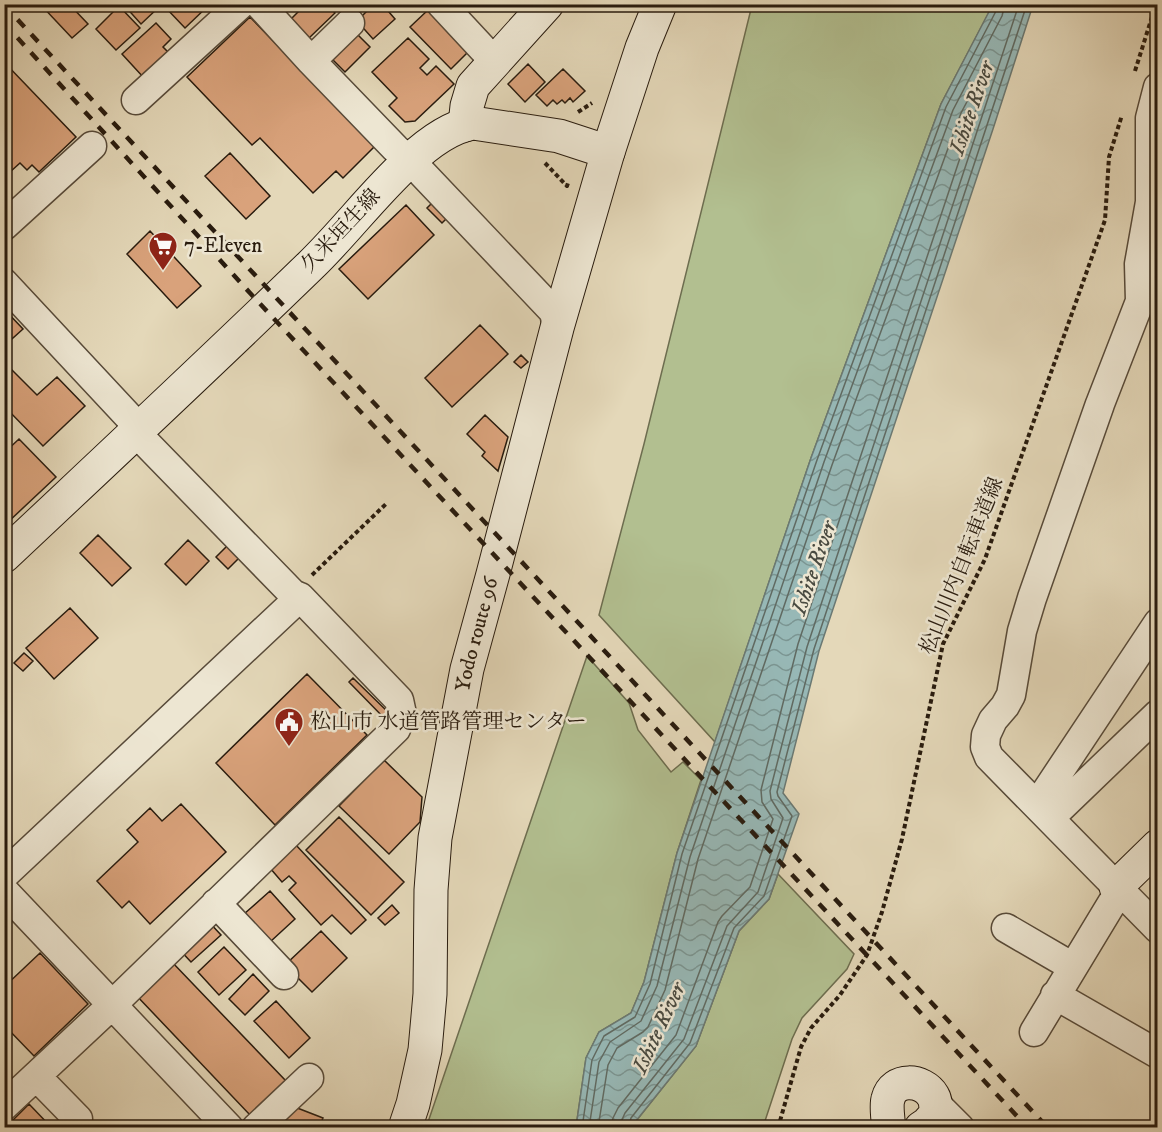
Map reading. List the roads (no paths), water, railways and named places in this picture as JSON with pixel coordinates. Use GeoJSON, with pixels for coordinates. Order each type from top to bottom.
{"type":"FeatureCollection","features":[{"type":"Feature","properties":{"kind":"street"},"geometry":{"type":"LineString","coordinates":[[136,100],[241,4]]}},
{"type":"Feature","properties":{"kind":"street"},"geometry":{"type":"LineString","coordinates":[[259,4],[311,61],[422,173],[554,312],[557,328]]}},
{"type":"Feature","properties":{"kind":"street"},"geometry":{"type":"LineString","coordinates":[[441,4],[495,62]]}},
{"type":"Feature","properties":{"kind":"street"},"geometry":{"type":"LineString","coordinates":[[465,125],[467,106],[473,86],[547,4]]}},
{"type":"Feature","properties":{"kind":"street"},"geometry":{"type":"LineString","coordinates":[[608,152],[642,48],[660,4]]}},
{"type":"Feature","properties":{"kind":"street"},"geometry":{"type":"LineString","coordinates":[[311,61],[350,23]]}},
{"type":"Feature","properties":{"kind":"street"},"geometry":{"type":"LineString","coordinates":[[1145,84],[1150,118],[1150,202],[1139,264],[1152,297],[1100,404],[1032,598],[1022,631],[1011,695],[993,720],[986,735],[985,747],[989,757],[1158,929]]}},
{"type":"Feature","properties":{"kind":"street","name":"久米垣生線"},"geometry":{"type":"LineString","coordinates":[[4,556],[314,263],[384,185],[409,161],[446,133],[473,123],[559,136],[608,152]]}},
{"type":"Feature","properties":{"kind":"street"},"geometry":{"type":"LineString","coordinates":[[4,226],[92,146]]}},
{"type":"Feature","properties":{"kind":"street","name":"Yodo route 96"},"geometry":{"type":"LineString","coordinates":[[405,1128],[425,1050],[430,994],[431,890],[435,838],[467,669],[557,328],[608,152]]}},
{"type":"Feature","properties":{"kind":"street"},"geometry":{"type":"LineString","coordinates":[[4,283],[129,417],[146,443],[399,700],[402,714],[396,729],[113,1004],[4,1106]]}},
{"type":"Feature","properties":{"kind":"street"},"geometry":{"type":"LineString","coordinates":[[4,875],[296,595]]}},
{"type":"Feature","properties":{"kind":"street"},"geometry":{"type":"LineString","coordinates":[[1044,812],[1158,623]]}},
{"type":"Feature","properties":{"kind":"street"},"geometry":{"type":"LineString","coordinates":[[1044,812],[1158,714]]}},
{"type":"Feature","properties":{"kind":"street"},"geometry":{"type":"LineString","coordinates":[[1034,1032],[1119,889],[1158,846]]}},
{"type":"Feature","properties":{"kind":"street"},"geometry":{"type":"LineString","coordinates":[[4,891],[229,1128]]}},
{"type":"Feature","properties":{"kind":"street"},"geometry":{"type":"LineString","coordinates":[[216,903],[284,975]]}},
{"type":"Feature","properties":{"kind":"street"},"geometry":{"type":"LineString","coordinates":[[1006,928],[1073,967]]}},
{"type":"Feature","properties":{"kind":"street"},"geometry":{"type":"LineString","coordinates":[[1055,995],[1158,1054]]}},
{"type":"Feature","properties":{"kind":"street"},"geometry":{"type":"LineString","coordinates":[[36,1076],[78,1119]]}},
{"type":"Feature","properties":{"kind":"street"},"geometry":{"type":"LineString","coordinates":[[256,1128],[309,1078]]}},
{"type":"Feature","properties":{"kind":"street"},"geometry":{"type":"LineString","coordinates":[[889,1128],[887,1100],[892,1091],[907,1083],[918,1083],[933,1096],[928,1115],[960,1128]]}},
{"type":"Feature","properties":{"kind":"water","name":"Ishite River"},"geometry":{"type":"Polygon","coordinates":[[[993,4],[1033,5],[819,651],[783,793],[799,814],[769,899],[739,931],[696,1046],[633,1127],[576,1127],[586,1058],[599,1032],[631,1013],[644,982],[677,853],[811,458],[941,104],[993,4]]]}},
{"type":"Feature","properties":{"kind":"railway"},"geometry":{"type":"LineString","coordinates":[[4,5],[1048,1128]]}},
{"type":"Feature","properties":{"kind":"railway"},"geometry":{"type":"LineString","coordinates":[[4,23],[250,293],[1028,1128]]}},
{"type":"Feature","properties":{"kind":"place","name":"7-Eleven"},"geometry":{"type":"Point","coordinates":[163,272]}},
{"type":"Feature","properties":{"kind":"place","name":"松山市 水道管路管理センター"},"geometry":{"type":"Point","coordinates":[289,748]}}]}
